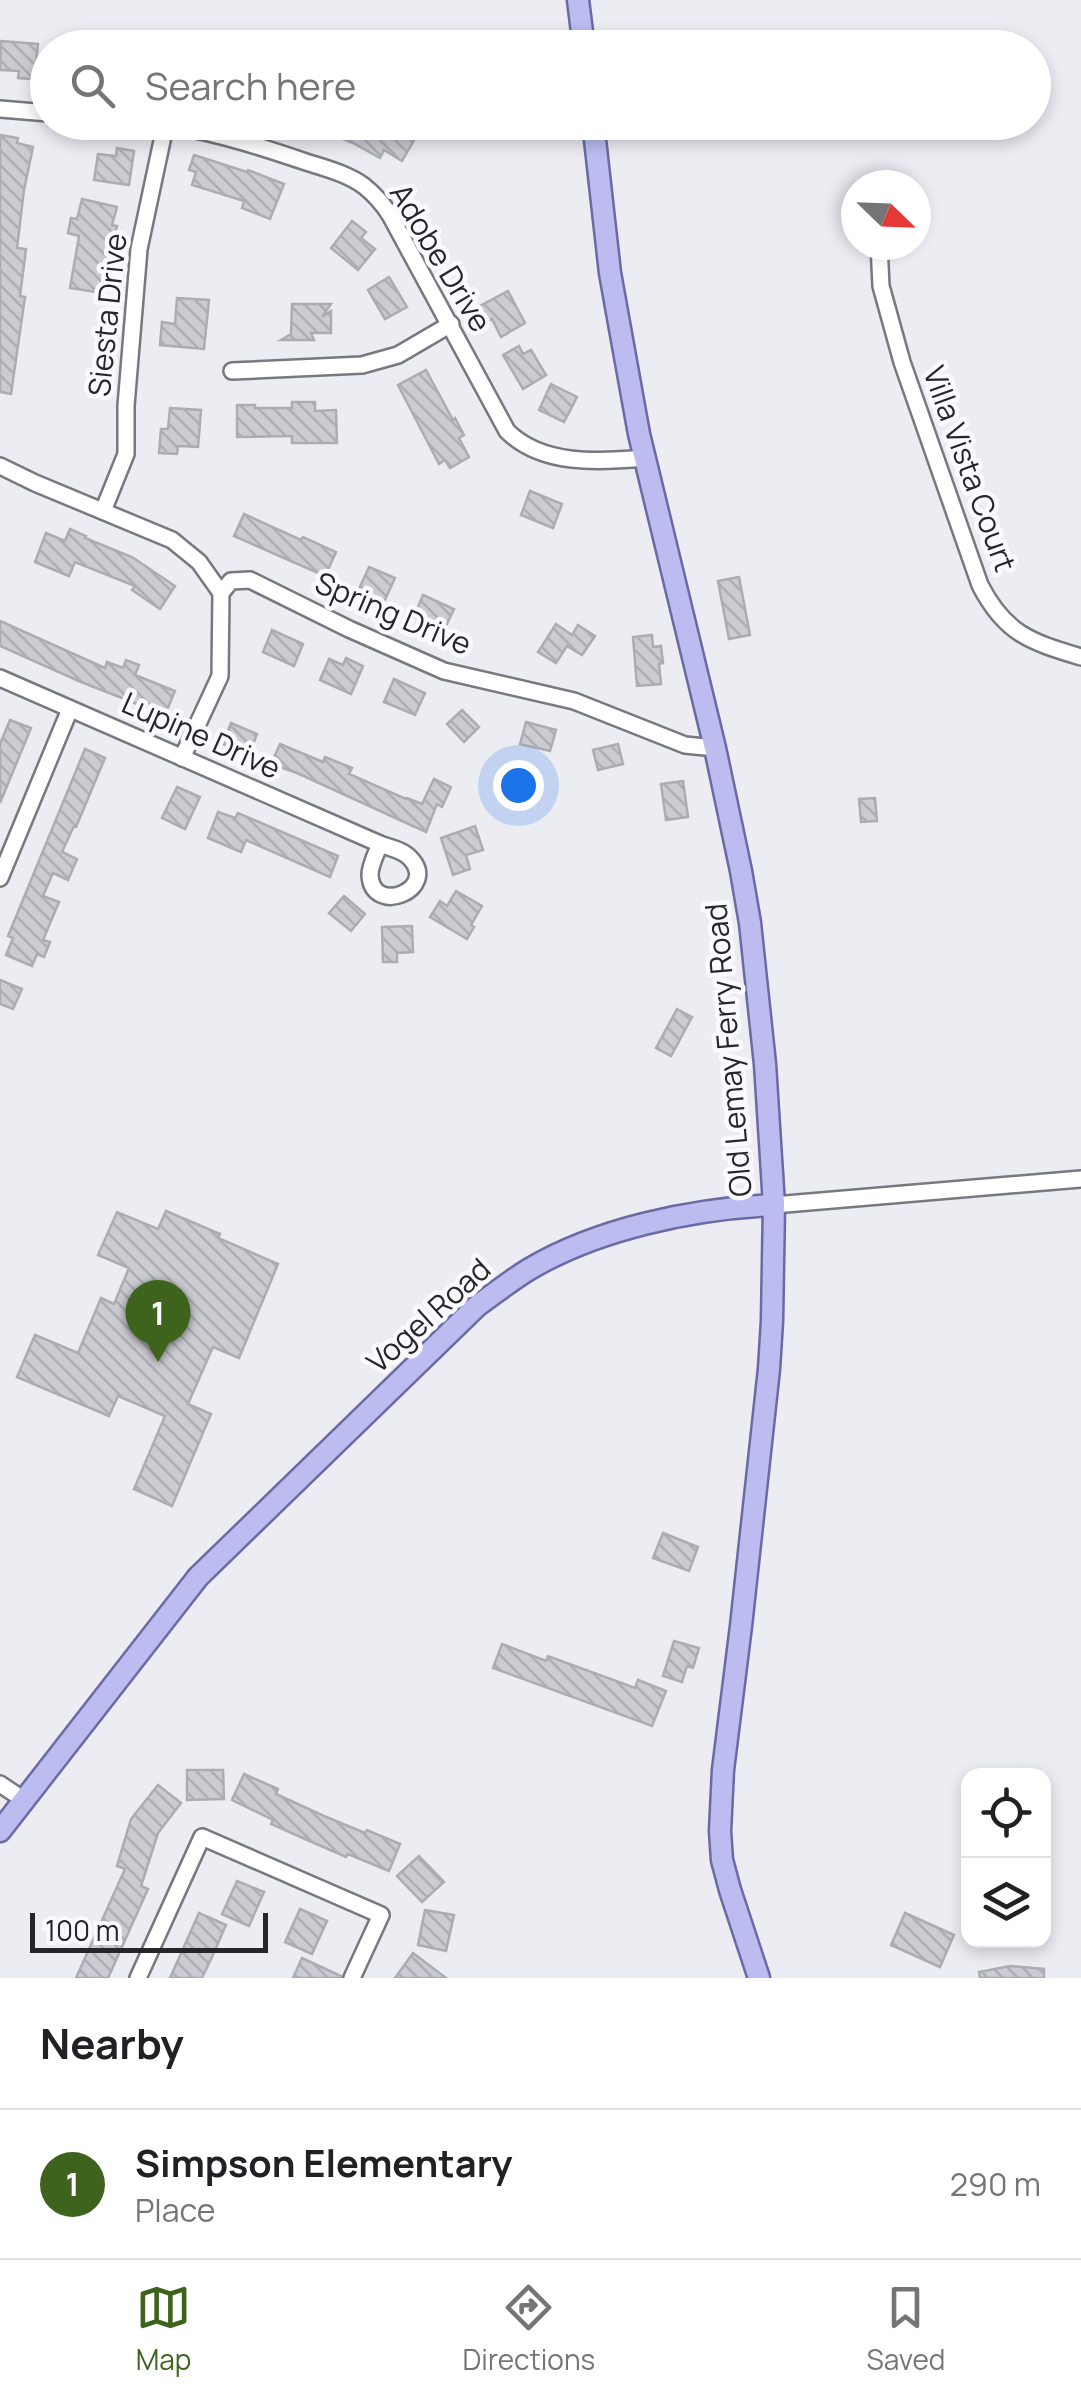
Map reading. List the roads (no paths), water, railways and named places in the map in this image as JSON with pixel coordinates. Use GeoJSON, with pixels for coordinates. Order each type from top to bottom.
{"type":"FeatureCollection","features":[{"type":"Feature","properties":{"kind":"main road"},"geometry":{"type":"LineString","coordinates":[[578,0],[582,30]]}},
{"type":"Feature","properties":{"kind":"main road","name":"Old Lemay Ferry Road"},"geometry":{"type":"LineString","coordinates":[[595,140],[610,273],[646,458],[742,872],[765,1064],[774,1205],[769,1369],[720,1800],[722,1860],[759,1978]]}},
{"type":"Feature","properties":{"kind":"main road","name":"Vogel Road"},"geometry":{"type":"LineString","coordinates":[[0,1831],[198,1577],[477,1306],[528,1270],[581,1244],[654,1222],[733,1207],[774,1205]]}},
{"type":"Feature","properties":{"kind":"street"},"geometry":{"type":"LineString","coordinates":[[0,109],[30,112]]}},
{"type":"Feature","properties":{"kind":"street","name":"Siesta Drive"},"geometry":{"type":"LineString","coordinates":[[103,511],[126,454],[126,406],[139,249],[162,140]]}},
{"type":"Feature","properties":{"kind":"street","name":"Adobe Drive"},"geometry":{"type":"LineString","coordinates":[[242,140],[362,184],[381,202],[507,431],[517,441],[540,452],[592,462],[646,458]]}},
{"type":"Feature","properties":{"kind":"street","name":"Villa Vista Court"},"geometry":{"type":"LineString","coordinates":[[879,260],[881,286],[902,362],[989,602],[1001,619],[1018,632],[1081,658]]}},
{"type":"Feature","properties":{"kind":"street"},"geometry":{"type":"LineString","coordinates":[[232,372],[381,360],[398,355],[450,324]]}},
{"type":"Feature","properties":{"kind":"street"},"geometry":{"type":"LineString","coordinates":[[0,466],[172,540],[199,562],[221,594],[220,676],[182,758]]}},
{"type":"Feature","properties":{"kind":"street","name":"Spring Drive"},"geometry":{"type":"LineString","coordinates":[[221,594],[231,582],[250,580],[349,630],[444,671],[574,701],[685,745],[715,748]]}},
{"type":"Feature","properties":{"kind":"street","name":"Lupine Drive"},"geometry":{"type":"LineString","coordinates":[[0,678],[380,844]]}},
{"type":"Feature","properties":{"kind":"street"},"geometry":{"type":"LineString","coordinates":[[0,878],[70,709]]}},
{"type":"Feature","properties":{"kind":"street","name":"Vogel Road"},"geometry":{"type":"LineString","coordinates":[[774,1205],[1081,1178]]}},
{"type":"Feature","properties":{"kind":"street"},"geometry":{"type":"LineString","coordinates":[[0,1784],[24,1800]]}},
{"type":"Feature","properties":{"kind":"street"},"geometry":{"type":"LineString","coordinates":[[138,1978],[202,1837],[380,1916],[352,1978]]}},
{"type":"Feature","properties":{"kind":"place","name":"Simpson Elementary"},"geometry":{"type":"Point","coordinates":[158,1362]}}]}
